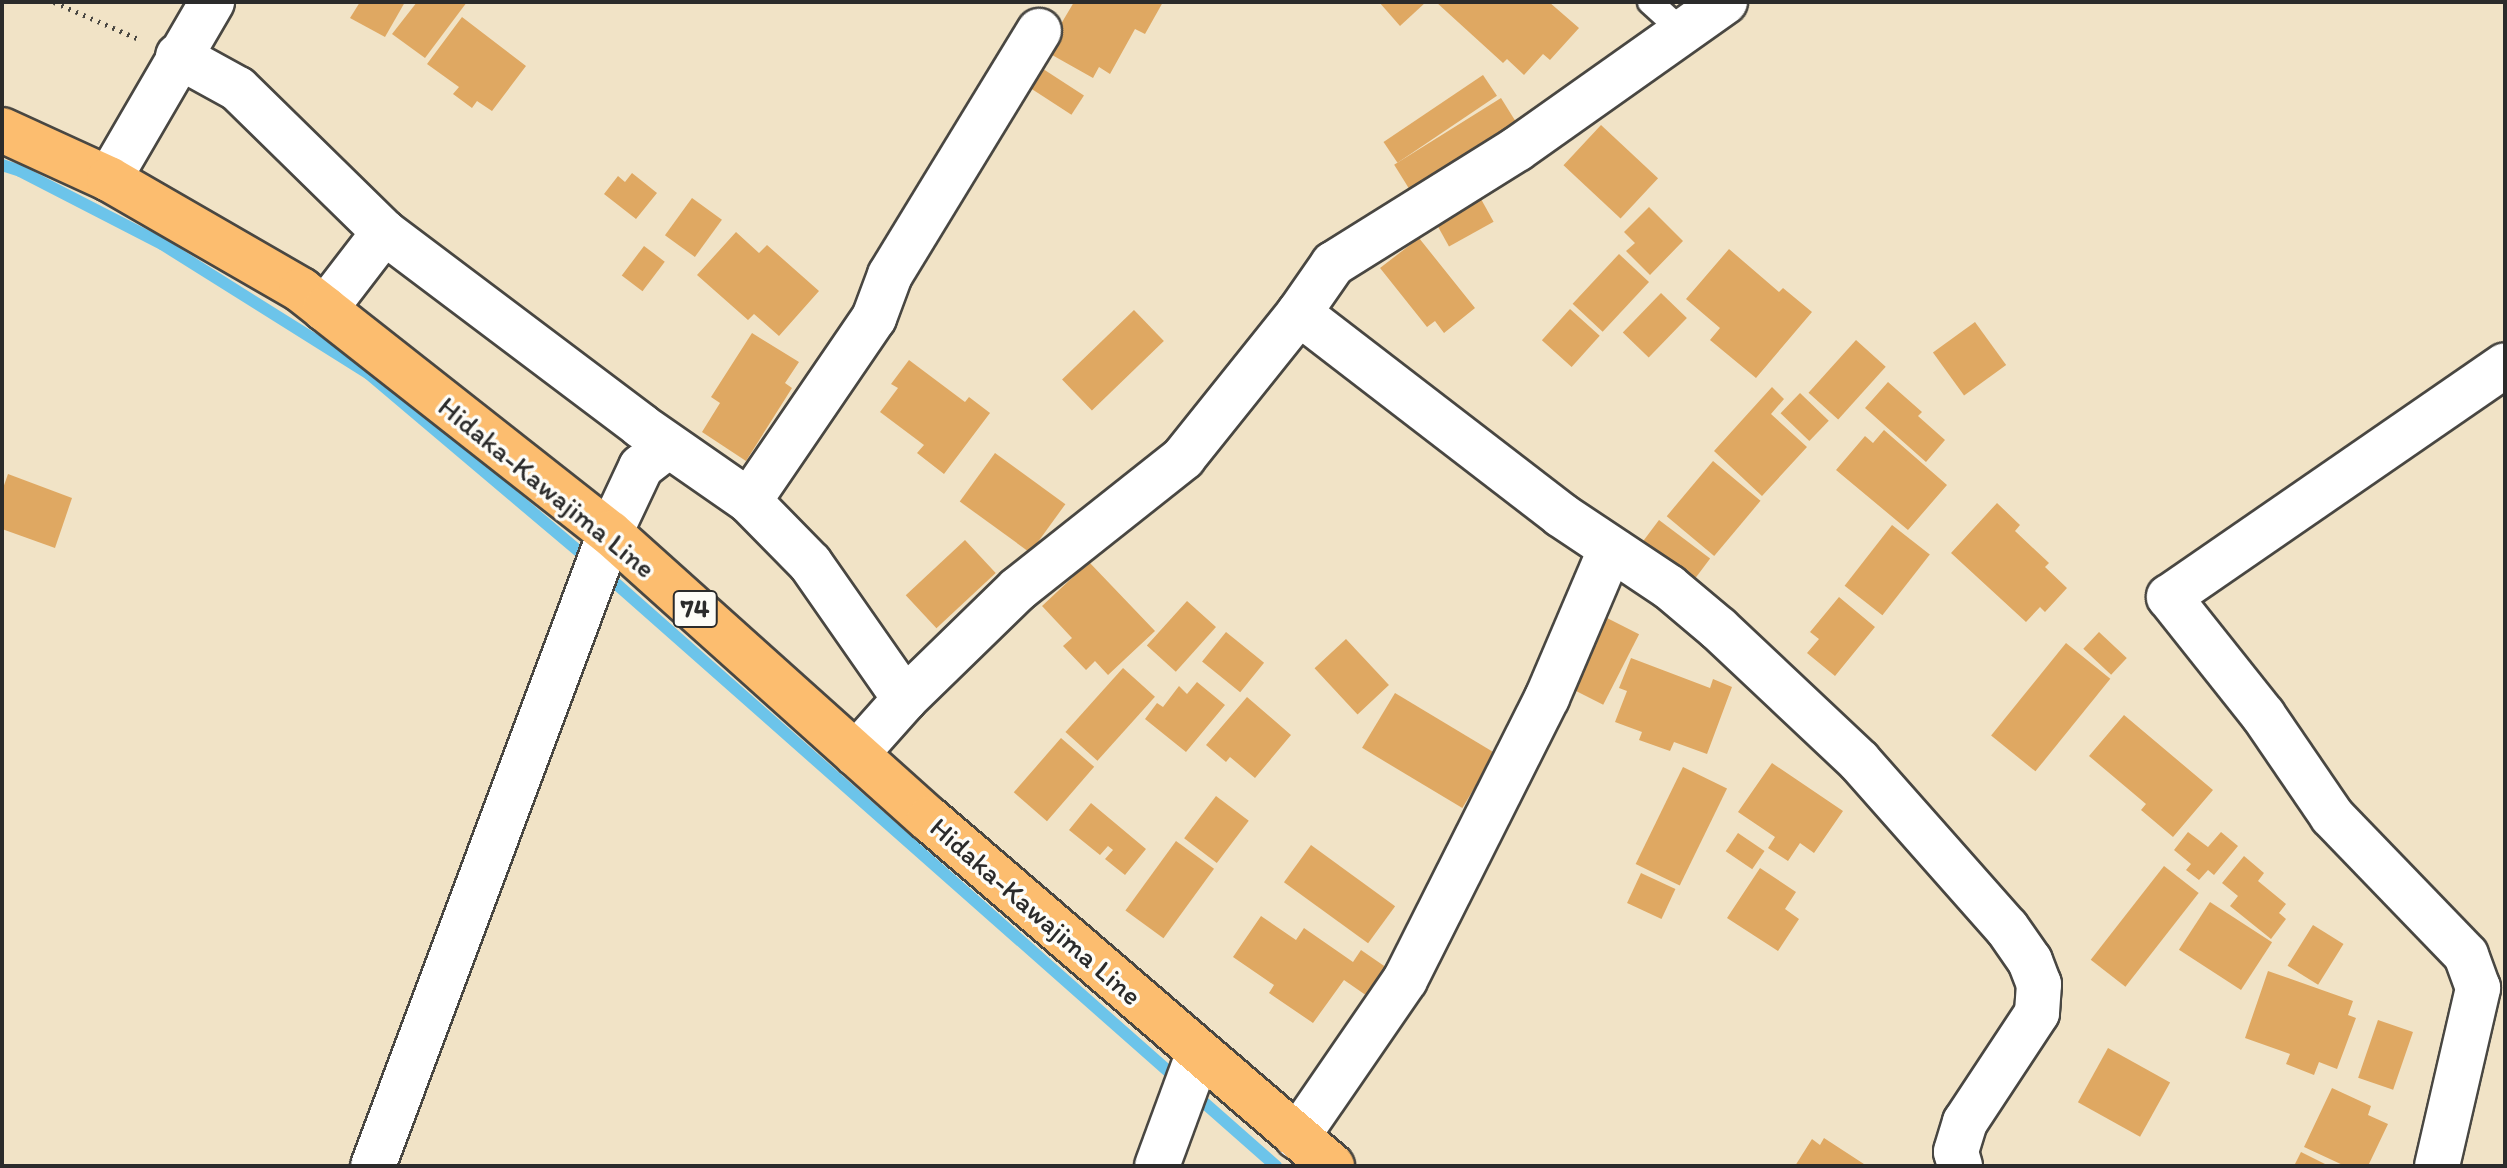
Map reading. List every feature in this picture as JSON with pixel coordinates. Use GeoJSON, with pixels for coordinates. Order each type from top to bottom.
{"type":"FeatureCollection","features":[{"type":"Feature","properties":{"kind":"main road","name":"Hidaka-Kawajima Line"},"geometry":{"type":"LineString","coordinates":[[2,130],[109,179],[301,290],[610,533],[856,754],[1332,1166]]}},
{"type":"Feature","properties":{"kind":"street"},"geometry":{"type":"LineString","coordinates":[[109,179],[212,2]]}},
{"type":"Feature","properties":{"kind":"street"},"geometry":{"type":"LineString","coordinates":[[856,754],[905,699],[1018,589],[1183,458],[1299,313],[1333,264],[1517,149],[1725,2]]}},
{"type":"Feature","properties":{"kind":"street"},"geometry":{"type":"LineString","coordinates":[[749,501],[874,318],[890,275],[1039,31]]}},
{"type":"Feature","properties":{"kind":"street"},"geometry":{"type":"LineString","coordinates":[[178,56],[238,89],[384,232],[668,446],[701,465],[749,501],[810,563],[905,699]]}},
{"type":"Feature","properties":{"kind":"street"},"geometry":{"type":"LineString","coordinates":[[325,309],[384,232]]}},
{"type":"Feature","properties":{"kind":"street"},"geometry":{"type":"LineString","coordinates":[[1299,313],[1610,550],[1669,587],[1808,710],[1859,761],[2007,928],[2030,961],[2039,984],[2037,1013],[1965,1122],[1956,1152],[1960,1166]]}},
{"type":"Feature","properties":{"kind":"street"},"geometry":{"type":"LineString","coordinates":[[2437,1166],[2478,988],[2466,955],[2332,816],[2263,715],[2169,597],[2505,365]]}},
{"type":"Feature","properties":{"kind":"street"},"geometry":{"type":"LineString","coordinates":[[373,1166],[610,533],[641,467],[668,446]]}},
{"type":"Feature","properties":{"kind":"street"},"geometry":{"type":"LineString","coordinates":[[1297,1137],[1405,980],[1547,698],[1610,550]]}},
{"type":"Feature","properties":{"kind":"street"},"geometry":{"type":"LineString","coordinates":[[1157,1166],[1199,1052]]}},
{"type":"Feature","properties":{"kind":"lane"},"geometry":{"type":"LineString","coordinates":[[1650,2],[1682,31]]}},
{"type":"Feature","properties":{"kind":"path"},"geometry":{"type":"LineString","coordinates":[[54,2],[178,56]]}},
{"type":"Feature","properties":{"kind":"building"},"geometry":{"type":"Polygon","coordinates":[[[360,2],[405,2],[385,37],[350,18],[360,2]]]}},
{"type":"Feature","properties":{"kind":"building"},"geometry":{"type":"Polygon","coordinates":[[[417,2],[467,2],[425,58],[392,34],[417,2]]]}},
{"type":"Feature","properties":{"kind":"building"},"geometry":{"type":"Polygon","coordinates":[[[1074,2],[1163,2],[1145,34],[1135,29],[1110,74],[1099,67],[1093,78],[1045,51],[1074,2]]]}},
{"type":"Feature","properties":{"kind":"building"},"geometry":{"type":"Polygon","coordinates":[[[1379,2],[1426,2],[1400,26],[1379,2]]]}},
{"type":"Feature","properties":{"kind":"building"},"geometry":{"type":"Polygon","coordinates":[[[1436,2],[1549,2],[1579,28],[1550,60],[1543,54],[1524,75],[1507,59],[1503,63],[1436,2]]]}},
{"type":"Feature","properties":{"kind":"building"},"geometry":{"type":"Polygon","coordinates":[[[462,17],[526,66],[492,111],[477,101],[472,108],[453,94],[459,87],[427,64],[462,17]]]}},
{"type":"Feature","properties":{"kind":"building"},"geometry":{"type":"Polygon","coordinates":[[[1037,65],[1084,95],[1071,115],[1024,84],[1037,65]]]}},
{"type":"Feature","properties":{"kind":"building"},"geometry":{"type":"Polygon","coordinates":[[[1483,75],[1497,96],[1397,163],[1384,142],[1483,75]]]}},
{"type":"Feature","properties":{"kind":"building"},"geometry":{"type":"Polygon","coordinates":[[[1501,98],[1521,130],[1414,197],[1394,165],[1501,98]]]}},
{"type":"Feature","properties":{"kind":"building"},"geometry":{"type":"Polygon","coordinates":[[[1601,125],[1658,178],[1621,218],[1563,165],[1601,125]]]}},
{"type":"Feature","properties":{"kind":"building"},"geometry":{"type":"Polygon","coordinates":[[[632,173],[657,193],[636,219],[604,194],[618,176],[625,182],[632,173]]]}},
{"type":"Feature","properties":{"kind":"building"},"geometry":{"type":"Polygon","coordinates":[[[692,198],[722,220],[695,257],[665,235],[692,198]]]}},
{"type":"Feature","properties":{"kind":"building"},"geometry":{"type":"Polygon","coordinates":[[[1481,199],[1494,222],[1449,246],[1436,224],[1481,199]]]}},
{"type":"Feature","properties":{"kind":"building"},"geometry":{"type":"Polygon","coordinates":[[[1649,207],[1683,241],[1650,275],[1626,251],[1635,243],[1624,232],[1649,207]]]}},
{"type":"Feature","properties":{"kind":"building"},"geometry":{"type":"Polygon","coordinates":[[[736,232],[759,253],[767,245],[819,291],[779,336],[754,314],[748,320],[697,275],[736,232]]]}},
{"type":"Feature","properties":{"kind":"building"},"geometry":{"type":"Polygon","coordinates":[[[1419,238],[1475,308],[1444,333],[1435,321],[1427,327],[1380,268],[1419,238]]]}},
{"type":"Feature","properties":{"kind":"building"},"geometry":{"type":"Polygon","coordinates":[[[644,246],[665,262],[642,291],[622,276],[644,246]]]}},
{"type":"Feature","properties":{"kind":"building"},"geometry":{"type":"Polygon","coordinates":[[[1729,249],[1779,292],[1783,288],[1812,312],[1756,378],[1710,340],[1720,328],[1686,299],[1729,249]]]}},
{"type":"Feature","properties":{"kind":"building"},"geometry":{"type":"Polygon","coordinates":[[[1619,254],[1649,282],[1603,332],[1573,304],[1619,254]]]}},
{"type":"Feature","properties":{"kind":"building"},"geometry":{"type":"Polygon","coordinates":[[[1661,293],[1687,318],[1649,358],[1623,333],[1661,293]]]}},
{"type":"Feature","properties":{"kind":"building"},"geometry":{"type":"Polygon","coordinates":[[[1570,309],[1600,336],[1572,367],[1542,340],[1570,309]]]}},
{"type":"Feature","properties":{"kind":"building"},"geometry":{"type":"Polygon","coordinates":[[[1134,310],[1164,341],[1092,410],[1062,379],[1134,310]]]}},
{"type":"Feature","properties":{"kind":"building"},"geometry":{"type":"Polygon","coordinates":[[[1975,322],[2006,365],[1964,395],[1933,353],[1975,322]]]}},
{"type":"Feature","properties":{"kind":"building"},"geometry":{"type":"Polygon","coordinates":[[[752,333],[799,362],[785,383],[792,388],[746,461],[702,432],[720,403],[711,397],[752,333]]]}},
{"type":"Feature","properties":{"kind":"building"},"geometry":{"type":"Polygon","coordinates":[[[1856,340],[1886,367],[1838,420],[1808,393],[1856,340]]]}},
{"type":"Feature","properties":{"kind":"building"},"geometry":{"type":"Polygon","coordinates":[[[909,360],[965,402],[969,397],[990,413],[944,474],[917,453],[924,445],[880,412],[898,388],[891,384],[909,360]]]}},
{"type":"Feature","properties":{"kind":"building"},"geometry":{"type":"Polygon","coordinates":[[[1888,382],[1922,412],[1918,416],[1945,440],[1926,462],[1865,408],[1888,382]]]}},
{"type":"Feature","properties":{"kind":"building"},"geometry":{"type":"Polygon","coordinates":[[[1772,387],[1784,399],[1771,414],[1807,447],[1762,496],[1714,451],[1772,387]]]}},
{"type":"Feature","properties":{"kind":"building"},"geometry":{"type":"Polygon","coordinates":[[[1800,393],[1829,421],[1809,441],[1781,413],[1800,393]]]}},
{"type":"Feature","properties":{"kind":"building"},"geometry":{"type":"Polygon","coordinates":[[[1884,430],[1947,485],[1908,530],[1836,470],[1865,436],[1873,443],[1884,430]]]}},
{"type":"Feature","properties":{"kind":"building"},"geometry":{"type":"Polygon","coordinates":[[[995,453],[1065,504],[1030,553],[960,502],[995,453]]]}},
{"type":"Feature","properties":{"kind":"building"},"geometry":{"type":"Polygon","coordinates":[[[1713,461],[1760,501],[1714,556],[1667,516],[1713,461]]]}},
{"type":"Feature","properties":{"kind":"building"},"geometry":{"type":"Polygon","coordinates":[[[8,474],[72,498],[55,548],[2,529],[2,491],[8,474]]]}},
{"type":"Feature","properties":{"kind":"building"},"geometry":{"type":"Polygon","coordinates":[[[1997,503],[2020,525],[2015,531],[2049,563],[2045,567],[2067,588],[2045,612],[2040,607],[2026,622],[1951,553],[1997,503]]]}},
{"type":"Feature","properties":{"kind":"building"},"geometry":{"type":"Polygon","coordinates":[[[1659,520],[1710,559],[1687,590],[1636,551],[1659,520]]]}},
{"type":"Feature","properties":{"kind":"building"},"geometry":{"type":"Polygon","coordinates":[[[1892,525],[1930,555],[1882,615],[1845,586],[1892,525]]]}},
{"type":"Feature","properties":{"kind":"building"},"geometry":{"type":"Polygon","coordinates":[[[965,540],[996,573],[936,628],[906,595],[965,540]]]}},
{"type":"Feature","properties":{"kind":"building"},"geometry":{"type":"Polygon","coordinates":[[[1089,562],[1155,631],[1108,675],[1095,661],[1086,670],[1063,646],[1072,638],[1042,606],[1089,562]]]}},
{"type":"Feature","properties":{"kind":"building"},"geometry":{"type":"Polygon","coordinates":[[[1839,597],[1875,627],[1835,676],[1807,653],[1819,639],[1810,632],[1839,597]]]}},
{"type":"Feature","properties":{"kind":"building"},"geometry":{"type":"Polygon","coordinates":[[[1187,601],[1216,627],[1176,672],[1147,646],[1187,601]]]}},
{"type":"Feature","properties":{"kind":"building"},"geometry":{"type":"Polygon","coordinates":[[[1607,618],[1639,634],[1603,705],[1571,688],[1607,618]]]}},
{"type":"Feature","properties":{"kind":"building"},"geometry":{"type":"Polygon","coordinates":[[[1226,632],[1264,663],[1240,692],[1202,662],[1226,632]]]}},
{"type":"Feature","properties":{"kind":"building"},"geometry":{"type":"Polygon","coordinates":[[[2099,632],[2127,658],[2111,675],[2083,649],[2099,632]]]}},
{"type":"Feature","properties":{"kind":"building"},"geometry":{"type":"Polygon","coordinates":[[[1346,639],[1389,685],[1358,714],[1315,668],[1346,639]]]}},
{"type":"Feature","properties":{"kind":"building"},"geometry":{"type":"Polygon","coordinates":[[[2066,643],[2110,679],[2035,771],[1991,735],[2066,643]]]}},
{"type":"Feature","properties":{"kind":"building"},"geometry":{"type":"Polygon","coordinates":[[[1631,658],[1710,688],[1713,679],[1732,687],[1707,754],[1674,742],[1670,751],[1639,740],[1642,732],[1615,722],[1627,691],[1619,688],[1631,658]]]}},
{"type":"Feature","properties":{"kind":"building"},"geometry":{"type":"Polygon","coordinates":[[[1123,668],[1155,697],[1097,761],[1065,732],[1123,668]]]}},
{"type":"Feature","properties":{"kind":"building"},"geometry":{"type":"Polygon","coordinates":[[[1197,682],[1225,705],[1186,752],[1145,719],[1157,703],[1163,707],[1179,686],[1187,694],[1197,682]]]}},
{"type":"Feature","properties":{"kind":"building"},"geometry":{"type":"Polygon","coordinates":[[[1395,693],[1495,753],[1462,808],[1362,748],[1395,693]]]}},
{"type":"Feature","properties":{"kind":"building"},"geometry":{"type":"Polygon","coordinates":[[[1247,697],[1291,735],[1255,778],[1230,757],[1226,762],[1206,745],[1247,697]]]}},
{"type":"Feature","properties":{"kind":"building"},"geometry":{"type":"Polygon","coordinates":[[[2124,715],[2213,790],[2173,837],[2141,810],[2146,804],[2089,756],[2124,715]]]}},
{"type":"Feature","properties":{"kind":"building"},"geometry":{"type":"Polygon","coordinates":[[[1061,738],[1094,767],[1047,821],[1014,792],[1061,738]]]}},
{"type":"Feature","properties":{"kind":"building"},"geometry":{"type":"Polygon","coordinates":[[[1772,763],[1843,811],[1814,853],[1800,843],[1788,861],[1768,848],[1775,837],[1738,812],[1772,763]]]}},
{"type":"Feature","properties":{"kind":"building"},"geometry":{"type":"Polygon","coordinates":[[[1683,767],[1727,788],[1680,886],[1636,864],[1683,767]]]}},
{"type":"Feature","properties":{"kind":"building"},"geometry":{"type":"Polygon","coordinates":[[[1216,796],[1249,821],[1217,863],[1184,838],[1216,796]]]}},
{"type":"Feature","properties":{"kind":"building"},"geometry":{"type":"Polygon","coordinates":[[[1091,803],[1146,849],[1125,875],[1105,859],[1113,850],[1108,846],[1100,855],[1069,830],[1091,803]]]}},
{"type":"Feature","properties":{"kind":"building"},"geometry":{"type":"Polygon","coordinates":[[[2188,832],[2208,847],[2221,832],[2238,846],[2214,875],[2208,870],[2199,880],[2186,870],[2191,864],[2174,850],[2188,832]]]}},
{"type":"Feature","properties":{"kind":"building"},"geometry":{"type":"Polygon","coordinates":[[[1738,833],[1765,851],[1752,869],[1726,851],[1738,833]]]}},
{"type":"Feature","properties":{"kind":"building"},"geometry":{"type":"Polygon","coordinates":[[[1176,841],[1214,869],[1163,938],[1125,911],[1176,841]]]}},
{"type":"Feature","properties":{"kind":"building"},"geometry":{"type":"Polygon","coordinates":[[[1311,845],[1395,906],[1368,943],[1284,882],[1311,845]]]}},
{"type":"Feature","properties":{"kind":"building"},"geometry":{"type":"Polygon","coordinates":[[[2244,856],[2264,873],[2258,881],[2286,904],[2279,913],[2286,919],[2271,939],[2230,906],[2238,896],[2222,883],[2244,856]]]}},
{"type":"Feature","properties":{"kind":"building"},"geometry":{"type":"Polygon","coordinates":[[[2164,866],[2199,893],[2125,987],[2091,960],[2164,866]]]}},
{"type":"Feature","properties":{"kind":"building"},"geometry":{"type":"Polygon","coordinates":[[[1760,868],[1796,892],[1785,909],[1799,919],[1778,951],[1727,918],[1760,868]]]}},
{"type":"Feature","properties":{"kind":"building"},"geometry":{"type":"Polygon","coordinates":[[[1641,873],[1675,889],[1661,919],[1627,903],[1641,873]]]}},
{"type":"Feature","properties":{"kind":"building"},"geometry":{"type":"Polygon","coordinates":[[[2210,902],[2272,942],[2241,990],[2179,950],[2210,902]]]}},
{"type":"Feature","properties":{"kind":"building"},"geometry":{"type":"Polygon","coordinates":[[[1261,916],[1296,940],[1304,928],[1353,962],[1361,950],[1390,970],[1370,998],[1344,980],[1313,1023],[1269,993],[1274,985],[1233,957],[1261,916]]]}},
{"type":"Feature","properties":{"kind":"building"},"geometry":{"type":"Polygon","coordinates":[[[2313,925],[2344,944],[2318,985],[2288,966],[2313,925]]]}},
{"type":"Feature","properties":{"kind":"building"},"geometry":{"type":"Polygon","coordinates":[[[2268,971],[2353,1001],[2348,1015],[2356,1018],[2337,1069],[2319,1062],[2314,1075],[2286,1064],[2290,1054],[2245,1038],[2268,971]]]}},
{"type":"Feature","properties":{"kind":"building"},"geometry":{"type":"Polygon","coordinates":[[[2378,1020],[2413,1032],[2393,1090],[2358,1078],[2378,1020]]]}},
{"type":"Feature","properties":{"kind":"building"},"geometry":{"type":"Polygon","coordinates":[[[2108,1048],[2170,1082],[2140,1137],[2078,1102],[2108,1048]]]}},
{"type":"Feature","properties":{"kind":"building"},"geometry":{"type":"Polygon","coordinates":[[[2332,1088],[2371,1106],[2368,1115],[2388,1124],[2368,1166],[2345,1166],[2304,1147],[2332,1088]]]}},
{"type":"Feature","properties":{"kind":"building"},"geometry":{"type":"Polygon","coordinates":[[[1824,1138],[1867,1166],[1795,1166],[1812,1139],[1820,1145],[1824,1138]]]}},
{"type":"Feature","properties":{"kind":"building"},"geometry":{"type":"Polygon","coordinates":[[[2301,1152],[2329,1166],[2294,1166],[2301,1152]]]}},
{"type":"Feature","properties":{"kind":"waterway"},"geometry":{"type":"LineString","coordinates":[[2,165],[20,171],[162,244],[369,374],[590,561]]}},
{"type":"Feature","properties":{"kind":"waterway"},"geometry":{"type":"LineString","coordinates":[[604,573],[1178,1080]]}},
{"type":"Feature","properties":{"kind":"waterway"},"geometry":{"type":"LineString","coordinates":[[1192,1092],[1276,1166]]}}]}
